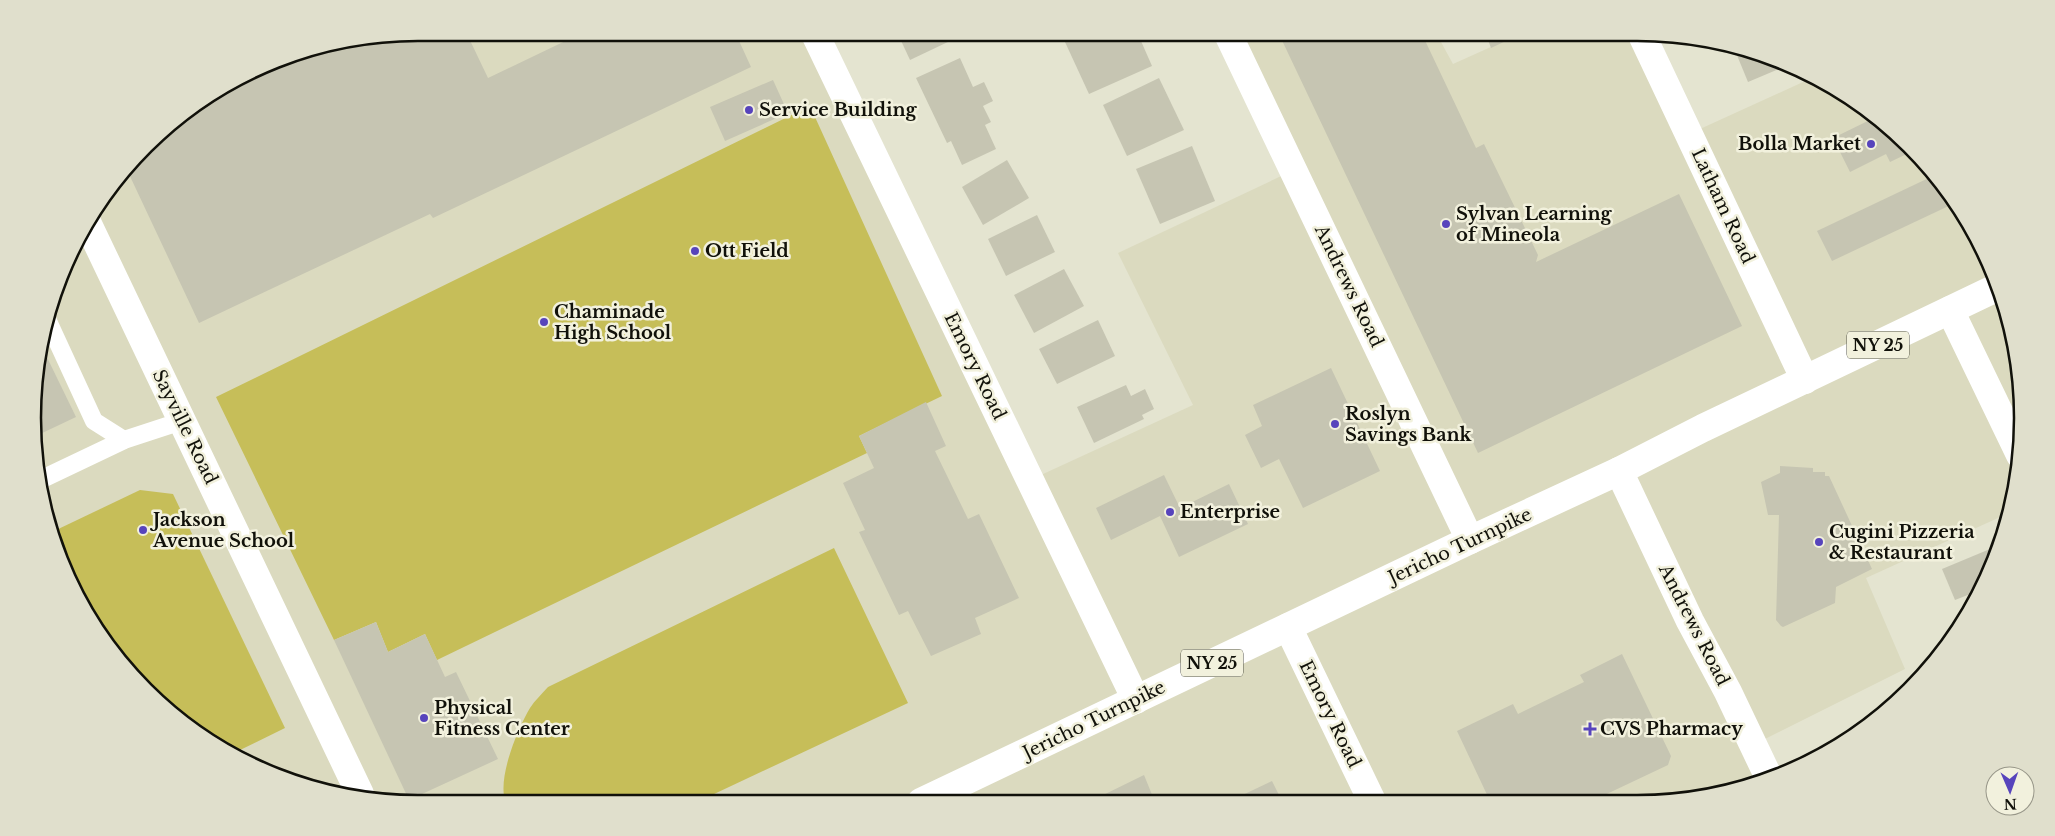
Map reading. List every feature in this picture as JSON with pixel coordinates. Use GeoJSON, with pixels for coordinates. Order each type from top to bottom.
{"type":"FeatureCollection","features":[{"type":"Feature","properties":{"kind":"street","name":"Emory Road"},"geometry":{"type":"LineString","coordinates":[[818,41],[1136,700]]}},
{"type":"Feature","properties":{"kind":"street","name":"Andrews Road"},"geometry":{"type":"LineString","coordinates":[[1231,41],[1470,540]]}},
{"type":"Feature","properties":{"kind":"street","name":"Latham Road"},"geometry":{"type":"LineString","coordinates":[[1644,41],[1806,380]]}},
{"type":"Feature","properties":{"kind":"street","name":"Sayville Road"},"geometry":{"type":"LineString","coordinates":[[91,231],[358,790]]}},
{"type":"Feature","properties":{"kind":"street","name":"Jericho Turnpike"},"geometry":{"type":"LineString","coordinates":[[936,795],[1470,540],[1620,472],[1703,428],[1992,291]]}},
{"type":"Feature","properties":{"kind":"street"},"geometry":{"type":"LineString","coordinates":[[1950,310],[2013,441]]}},
{"type":"Feature","properties":{"kind":"street","name":"Andrews Road"},"geometry":{"type":"LineString","coordinates":[[1620,472],[1690,621],[1728,692],[1766,772]]}},
{"type":"Feature","properties":{"kind":"street","name":"Emory Road"},"geometry":{"type":"LineString","coordinates":[[1288,627],[1369,795]]}},
{"type":"Feature","properties":{"kind":"lane"},"geometry":{"type":"LineString","coordinates":[[52,329],[94,421],[124,440]]}},
{"type":"Feature","properties":{"kind":"lane"},"geometry":{"type":"LineString","coordinates":[[46,477],[124,440],[182,421]]}},
{"type":"Feature","properties":{"kind":"shaded area"},"geometry":{"type":"Polygon","coordinates":[[[818,41],[1030,480],[1193,405],[1118,253],[1292,171],[1230,41],[1440,41],[1453,64],[1504,41],[1642,41],[1689,134],[1806,81],[1846,105],[1885,135],[1936,189],[1975,251],[1994,297],[2007,344],[2011,369],[2014,418],[2013,443],[2007,492],[2001,517],[1866,578],[1905,669],[1753,745],[1766,772],[1711,788],[1686,792],[1637,795],[418,795],[369,792],[344,788],[297,775],[274,766],[251,756],[209,731],[189,717],[152,684],[119,647],[105,627],[80,585],[70,562],[61,539],[48,492],[44,467],[41,418],[44,369],[48,344],[61,297],[80,251],[119,189],[152,152],[189,119],[230,92],[274,70],[297,61],[344,48],[393,42],[818,41]]]}},
{"type":"Feature","properties":{"kind":"shaded area","name":"Ott Field"},"geometry":{"type":"Polygon","coordinates":[[[810,106],[942,396],[859,436],[867,453],[437,660],[425,634],[388,652],[376,622],[334,640],[216,397],[810,106]]]}},
{"type":"Feature","properties":{"kind":"shaded area"},"geometry":{"type":"Polygon","coordinates":[[[140,490],[173,494],[285,728],[240,750],[209,731],[170,701],[135,666],[105,627],[80,585],[58,529],[140,490]]]}},
{"type":"Feature","properties":{"kind":"shaded area"},"geometry":{"type":"Polygon","coordinates":[[[834,548],[908,703],[712,795],[504,795],[506,768],[514,741],[530,708],[548,687],[834,548]]]}},
{"type":"Feature","properties":{"kind":"building"},"geometry":{"type":"Polygon","coordinates":[[[470,41],[488,78],[565,41],[739,41],[751,67],[433,218],[430,214],[199,323],[130,176],[152,152],[189,119],[251,80],[297,61],[320,54],[344,48],[393,42],[470,41]]]}},
{"type":"Feature","properties":{"kind":"building"},"geometry":{"type":"Polygon","coordinates":[[[901,41],[950,41],[910,60],[901,41]]]}},
{"type":"Feature","properties":{"kind":"building"},"geometry":{"type":"Polygon","coordinates":[[[1141,41],[1152,66],[1089,94],[1065,42],[1141,41]]]}},
{"type":"Feature","properties":{"kind":"building","name":"Sylvan Learning of Mineola"},"geometry":{"type":"Polygon","coordinates":[[[1282,41],[1425,41],[1476,148],[1484,144],[1538,255],[1536,262],[1679,194],[1742,326],[1478,453],[1282,41]]]}},
{"type":"Feature","properties":{"kind":"building"},"geometry":{"type":"Polygon","coordinates":[[[1488,41],[1506,41],[1491,48],[1488,41]]]}},
{"type":"Feature","properties":{"kind":"building"},"geometry":{"type":"Polygon","coordinates":[[[1737,55],[1779,69],[1748,82],[1737,55]]]}},
{"type":"Feature","properties":{"kind":"building"},"geometry":{"type":"Polygon","coordinates":[[[960,58],[973,87],[984,82],[993,101],[983,106],[991,122],[985,125],[996,149],[962,165],[951,141],[947,143],[916,78],[960,58]]]}},
{"type":"Feature","properties":{"kind":"building"},"geometry":{"type":"Polygon","coordinates":[[[1159,78],[1184,130],[1127,156],[1103,105],[1159,78]]]}},
{"type":"Feature","properties":{"kind":"building","name":"Service Building"},"geometry":{"type":"Polygon","coordinates":[[[773,80],[788,113],[725,141],[710,107],[773,80]]]}},
{"type":"Feature","properties":{"kind":"building","name":"Bolla Market"},"geometry":{"type":"Polygon","coordinates":[[[1868,121],[1905,155],[1890,162],[1886,154],[1850,172],[1833,138],[1868,121]]]}},
{"type":"Feature","properties":{"kind":"building"},"geometry":{"type":"Polygon","coordinates":[[[1192,146],[1215,201],[1160,224],[1136,169],[1192,146]]]}},
{"type":"Feature","properties":{"kind":"building"},"geometry":{"type":"Polygon","coordinates":[[[1007,160],[1029,198],[983,225],[962,187],[1007,160]]]}},
{"type":"Feature","properties":{"kind":"building"},"geometry":{"type":"Polygon","coordinates":[[[1927,179],[1948,206],[1832,261],[1817,231],[1927,179]]]}},
{"type":"Feature","properties":{"kind":"building"},"geometry":{"type":"Polygon","coordinates":[[[1037,215],[1055,252],[1006,276],[988,239],[1037,215]]]}},
{"type":"Feature","properties":{"kind":"building"},"geometry":{"type":"Polygon","coordinates":[[[1064,269],[1084,306],[1034,333],[1014,295],[1064,269]]]}},
{"type":"Feature","properties":{"kind":"building"},"geometry":{"type":"Polygon","coordinates":[[[1098,320],[1115,356],[1057,384],[1039,349],[1098,320]]]}},
{"type":"Feature","properties":{"kind":"building"},"geometry":{"type":"Polygon","coordinates":[[[46,356],[76,417],[42,433],[42,393],[46,356]]]}},
{"type":"Feature","properties":{"kind":"building"},"geometry":{"type":"Polygon","coordinates":[[[1331,368],[1380,471],[1303,508],[1279,459],[1261,468],[1245,435],[1262,426],[1253,405],[1331,368]]]}},
{"type":"Feature","properties":{"kind":"building"},"geometry":{"type":"Polygon","coordinates":[[[1126,385],[1131,396],[1145,389],[1154,409],[1142,415],[1144,419],[1094,443],[1077,407],[1126,385]]]}},
{"type":"Feature","properties":{"kind":"building"},"geometry":{"type":"Polygon","coordinates":[[[926,402],[946,446],[935,451],[968,519],[979,514],[1019,598],[975,618],[981,634],[931,656],[908,611],[899,615],[859,532],[865,530],[843,483],[874,468],[859,436],[926,402]]]}},
{"type":"Feature","properties":{"kind":"building","name":"Cugini Pizzeria & Restaurant"},"geometry":{"type":"Polygon","coordinates":[[[1780,466],[1813,468],[1813,472],[1825,472],[1825,476],[1829,476],[1872,569],[1836,587],[1835,603],[1783,627],[1776,620],[1779,515],[1768,515],[1761,482],[1780,473],[1780,466]]]}},
{"type":"Feature","properties":{"kind":"building","name":"Enterprise"},"geometry":{"type":"Polygon","coordinates":[[[1164,475],[1180,508],[1229,484],[1248,524],[1179,557],[1160,516],[1111,540],[1096,508],[1164,475]]]}},
{"type":"Feature","properties":{"kind":"building"},"geometry":{"type":"Polygon","coordinates":[[[1990,549],[1970,594],[1955,600],[1942,569],[1990,549]]]}},
{"type":"Feature","properties":{"kind":"building","name":"Physical Fitness Center"},"geometry":{"type":"Polygon","coordinates":[[[376,622],[388,652],[425,634],[445,677],[456,672],[498,759],[420,795],[406,795],[334,640],[376,622]]]}},
{"type":"Feature","properties":{"kind":"building","name":"CVS Pharmacy"},"geometry":{"type":"Polygon","coordinates":[[[1622,654],[1671,756],[1668,765],[1605,795],[1487,795],[1457,731],[1513,704],[1518,714],[1584,682],[1580,675],[1622,654]]]}},
{"type":"Feature","properties":{"kind":"building"},"geometry":{"type":"Polygon","coordinates":[[[1144,775],[1152,795],[1103,795],[1144,775]]]}},
{"type":"Feature","properties":{"kind":"building"},"geometry":{"type":"Polygon","coordinates":[[[1272,781],[1279,795],[1243,795],[1272,781]]]}},
{"type":"Feature","properties":{"kind":"place","name":"Service Building"},"geometry":{"type":"Point","coordinates":[749,110]}},
{"type":"Feature","properties":{"kind":"place","name":"Bolla Market"},"geometry":{"type":"Point","coordinates":[1871,144]}},
{"type":"Feature","properties":{"kind":"place","name":"Sylvan Learning of Mineola"},"geometry":{"type":"Point","coordinates":[1446,224]}},
{"type":"Feature","properties":{"kind":"place","name":"Ott Field"},"geometry":{"type":"Point","coordinates":[695,251]}},
{"type":"Feature","properties":{"kind":"place","name":"Chaminade High School"},"geometry":{"type":"Point","coordinates":[544,322]}},
{"type":"Feature","properties":{"kind":"place","name":"Roslyn Savings Bank"},"geometry":{"type":"Point","coordinates":[1335,424]}},
{"type":"Feature","properties":{"kind":"place","name":"Enterprise"},"geometry":{"type":"Point","coordinates":[1170,512]}},
{"type":"Feature","properties":{"kind":"place","name":"Jackson Avenue School"},"geometry":{"type":"Point","coordinates":[143,530]}},
{"type":"Feature","properties":{"kind":"place","name":"Cugini Pizzeria & Restaurant"},"geometry":{"type":"Point","coordinates":[1819,542]}},
{"type":"Feature","properties":{"kind":"place","name":"Physical Fitness Center"},"geometry":{"type":"Point","coordinates":[424,718]}},
{"type":"Feature","properties":{"kind":"place","name":"CVS Pharmacy"},"geometry":{"type":"Point","coordinates":[1590,729]}}]}
